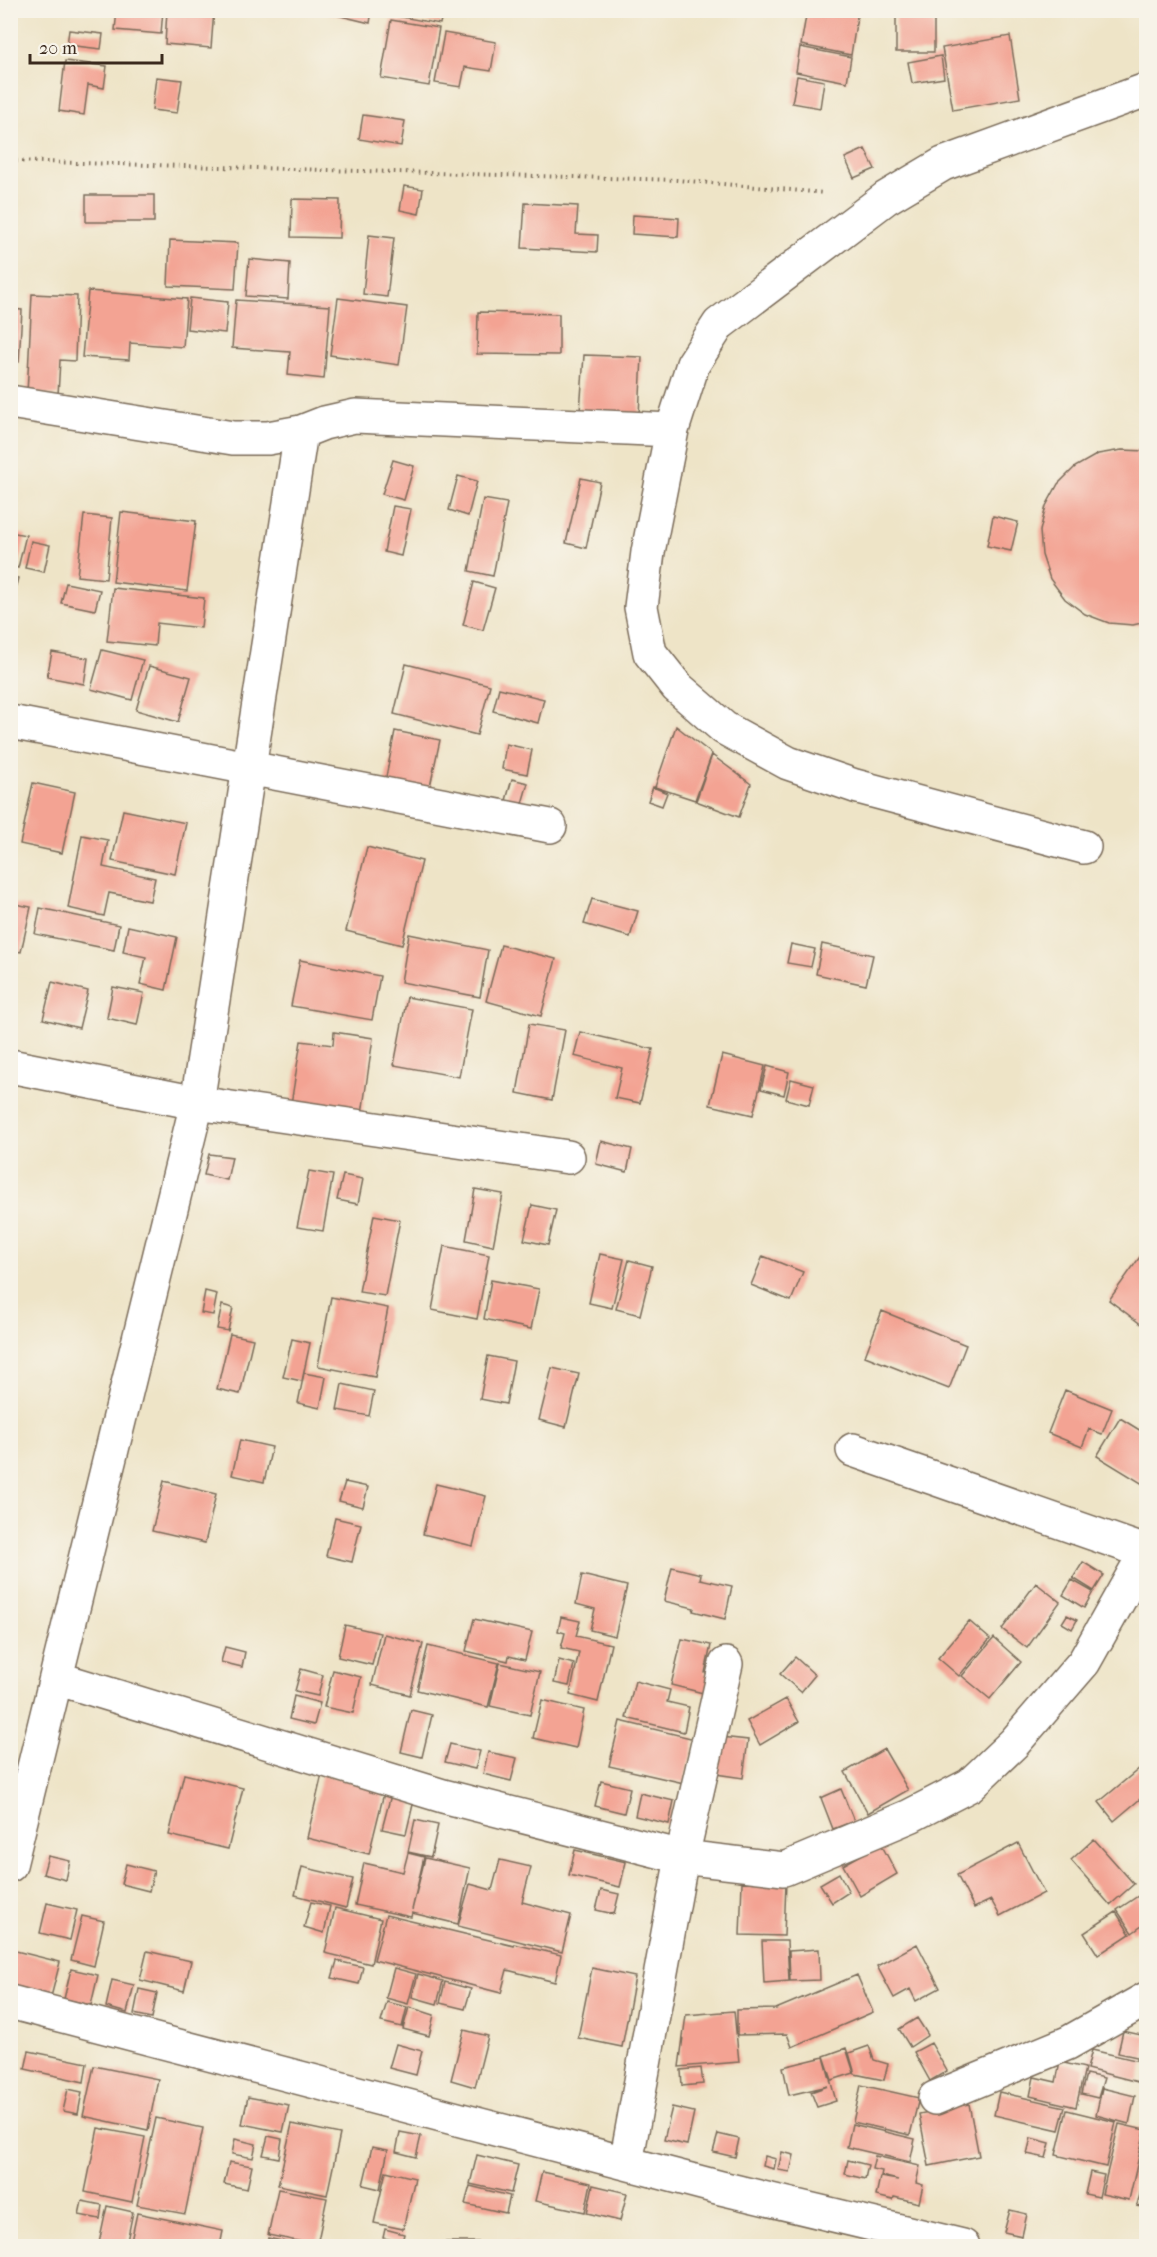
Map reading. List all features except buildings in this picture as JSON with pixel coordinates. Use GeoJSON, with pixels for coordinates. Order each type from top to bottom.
{"type":"FeatureCollection","features":[{"type":"Feature","properties":{"kind":"street"},"geometry":{"type":"LineString","coordinates":[[1084,847],[855,786],[788,763],[724,728],[677,687],[650,653],[640,607],[648,552],[672,430],[693,364],[719,324],[886,198],[943,164],[1146,90]]}},
{"type":"Feature","properties":{"kind":"street"},"geometry":{"type":"LineString","coordinates":[[10,402],[233,438],[268,438],[301,432],[324,423],[356,416],[672,430]]}},
{"type":"Feature","properties":{"kind":"street"},"geometry":{"type":"LineString","coordinates":[[10,1865],[197,1103],[301,432]]}},
{"type":"Feature","properties":{"kind":"street"},"geometry":{"type":"LineString","coordinates":[[10,722],[550,826]]}},
{"type":"Feature","properties":{"kind":"street"},"geometry":{"type":"LineString","coordinates":[[10,1066],[197,1103],[568,1157]]}},
{"type":"Feature","properties":{"kind":"street"},"geometry":{"type":"LineString","coordinates":[[56,1678],[443,1796],[681,1857],[784,1869],[910,1816],[970,1785],[1014,1743],[1084,1662],[1146,1552],[853,1450]]}},
{"type":"Feature","properties":{"kind":"street"},"geometry":{"type":"LineString","coordinates":[[626,2163],[681,1857],[726,1664]]}},
{"type":"Feature","properties":{"kind":"street"},"geometry":{"type":"LineString","coordinates":[[935,2098],[1068,2043],[1146,1999]]}},
{"type":"Feature","properties":{"kind":"street"},"geometry":{"type":"LineString","coordinates":[[10,2002],[626,2163],[963,2247]]}},
{"type":"Feature","properties":{"kind":"path"},"geometry":{"type":"LineString","coordinates":[[10,161],[677,180],[886,198]]}}]}
